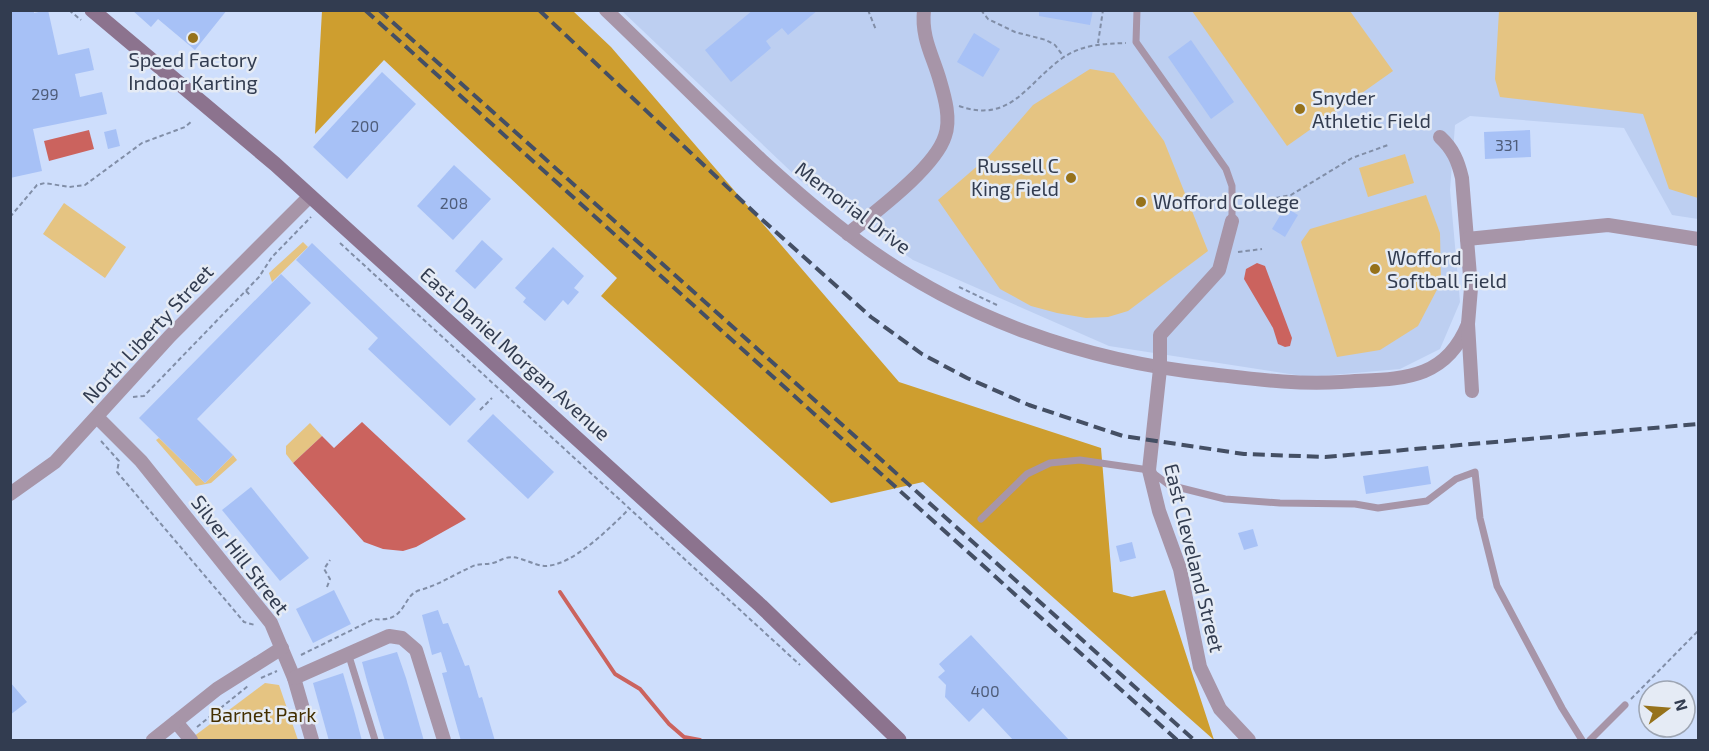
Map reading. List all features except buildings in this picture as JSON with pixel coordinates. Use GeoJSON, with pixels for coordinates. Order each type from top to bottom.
{"type":"FeatureCollection","features":[{"type":"Feature","properties":{"kind":"main road","name":"East Daniel Morgan Avenue"},"geometry":{"type":"LineString","coordinates":[[92,10],[210,106],[310,196],[752,598],[899,741]]}},
{"type":"Feature","properties":{"kind":"street","name":"Memorial Drive"},"geometry":{"type":"LineString","coordinates":[[606,10],[793,190],[848,234],[904,271],[998,321],[1096,356],[1160,369]]}},
{"type":"Feature","properties":{"kind":"street"},"geometry":{"type":"LineString","coordinates":[[848,234],[932,159],[946,135],[947,106],[926,45],[922,23],[924,10]]}},
{"type":"Feature","properties":{"kind":"street"},"geometry":{"type":"LineString","coordinates":[[1440,137],[1450,147],[1458,161],[1471,288],[1468,324],[1472,391]]}},
{"type":"Feature","properties":{"kind":"street","name":"North Liberty Street"},"geometry":{"type":"LineString","coordinates":[[11,492],[55,462],[170,336],[310,196]]}},
{"type":"Feature","properties":{"kind":"street","name":"East Cleveland Street"},"geometry":{"type":"LineString","coordinates":[[1232,221],[1219,270],[1160,334],[1160,369],[1149,470],[1159,511],[1180,569],[1200,667],[1220,709],[1248,741]]}},
{"type":"Feature","properties":{"kind":"street"},"geometry":{"type":"LineString","coordinates":[[1467,239],[1608,225],[1698,239]]}},
{"type":"Feature","properties":{"kind":"street"},"geometry":{"type":"LineString","coordinates":[[1160,369],[1308,385],[1404,377],[1432,370],[1449,357],[1461,342],[1468,324]]}},
{"type":"Feature","properties":{"kind":"street","name":"Silver Hill Street"},"geometry":{"type":"LineString","coordinates":[[97,417],[141,461],[263,610],[294,678],[312,741]]}},
{"type":"Feature","properties":{"kind":"street"},"geometry":{"type":"LineString","coordinates":[[294,678],[389,636],[402,638],[416,650],[444,741]]}},
{"type":"Feature","properties":{"kind":"street"},"geometry":{"type":"LineString","coordinates":[[153,741],[217,689],[282,648]]}},
{"type":"Feature","properties":{"kind":"street"},"geometry":{"type":"LineString","coordinates":[[176,722],[189,738]]}},
{"type":"Feature","properties":{"kind":"lane"},"geometry":{"type":"LineString","coordinates":[[1137,10],[1136,42],[1226,169],[1232,186],[1232,221]]}},
{"type":"Feature","properties":{"kind":"lane"},"geometry":{"type":"LineString","coordinates":[[981,519],[1027,474],[1050,463],[1080,460],[1149,470],[1170,485],[1225,499],[1280,503],[1355,504],[1378,508],[1427,501],[1456,479],[1475,472],[1480,518],[1497,586],[1582,741]]}},
{"type":"Feature","properties":{"kind":"lane"},"geometry":{"type":"LineString","coordinates":[[348,653],[375,741]]}},
{"type":"Feature","properties":{"kind":"lane"},"geometry":{"type":"LineString","coordinates":[[1590,741],[1625,705]]}},
{"type":"Feature","properties":{"kind":"path"},"geometry":{"type":"LineString","coordinates":[[868,10],[876,30]]}},
{"type":"Feature","properties":{"kind":"path"},"geometry":{"type":"LineString","coordinates":[[981,10],[988,19],[1055,45],[1064,57]]}},
{"type":"Feature","properties":{"kind":"path"},"geometry":{"type":"LineString","coordinates":[[1098,43],[1103,10]]}},
{"type":"Feature","properties":{"kind":"path"},"geometry":{"type":"LineString","coordinates":[[959,106],[974,111],[994,111],[1013,103],[1064,57],[1098,43],[1136,42]]}},
{"type":"Feature","properties":{"kind":"path"},"geometry":{"type":"LineString","coordinates":[[10,217],[37,185],[45,183],[69,187],[85,184],[142,143],[184,127],[192,121]]}},
{"type":"Feature","properties":{"kind":"path"},"geometry":{"type":"LineString","coordinates":[[1260,201],[1291,195],[1352,158],[1388,145]]}},
{"type":"Feature","properties":{"kind":"path"},"geometry":{"type":"LineString","coordinates":[[126,404],[133,397],[144,396],[259,278],[272,257],[311,217],[319,225]]}},
{"type":"Feature","properties":{"kind":"path"},"geometry":{"type":"LineString","coordinates":[[336,240],[628,510],[800,665]]}},
{"type":"Feature","properties":{"kind":"path"},"geometry":{"type":"LineString","coordinates":[[1223,255],[1262,249]]}},
{"type":"Feature","properties":{"kind":"path"},"geometry":{"type":"LineString","coordinates":[[955,285],[1004,308]]}},
{"type":"Feature","properties":{"kind":"path"},"geometry":{"type":"LineString","coordinates":[[246,291],[250,295]]}},
{"type":"Feature","properties":{"kind":"path"},"geometry":{"type":"LineString","coordinates":[[480,410],[492,398]]}},
{"type":"Feature","properties":{"kind":"path"},"geometry":{"type":"LineString","coordinates":[[99,439],[119,461],[117,472],[229,605],[244,622],[256,625],[260,630]]}},
{"type":"Feature","properties":{"kind":"path"},"geometry":{"type":"LineString","coordinates":[[301,655],[374,619],[386,619],[402,611],[409,596],[416,591],[443,582],[478,564],[490,564],[506,557],[515,557],[544,566],[556,565],[581,551],[628,510]]}},
{"type":"Feature","properties":{"kind":"path"},"geometry":{"type":"LineString","coordinates":[[327,586],[330,579],[324,570],[330,560]]}},
{"type":"Feature","properties":{"kind":"path"},"geometry":{"type":"LineString","coordinates":[[1625,705],[1698,631]]}},
{"type":"Feature","properties":{"kind":"path"},"geometry":{"type":"LineString","coordinates":[[189,738],[249,685],[277,671]]}},
{"type":"Feature","properties":{"kind":"shaded area"},"geometry":{"type":"Polygon","coordinates":[[[322,11],[573,11],[611,47],[899,382],[1101,448],[1113,592],[1132,597],[1165,590],[1214,740],[923,482],[831,503],[601,296],[617,278],[384,60],[315,134],[322,11]]]}},
{"type":"Feature","properties":{"kind":"shaded area","name":"Wofford College"},"geometry":{"type":"Polygon","coordinates":[[[622,11],[1698,11],[1698,219],[1672,215],[1624,128],[1470,116],[1455,125],[1450,190],[1460,302],[1440,349],[1400,369],[1309,377],[1109,346],[913,260],[801,181],[622,11]]]}},
{"type":"Feature","properties":{"kind":"shaded area"},"geometry":{"type":"Polygon","coordinates":[[[89,130],[94,149],[49,161],[44,141],[89,130]]]}},
{"type":"Feature","properties":{"kind":"shaded area"},"geometry":{"type":"Polygon","coordinates":[[[1257,263],[1265,266],[1292,338],[1290,346],[1285,347],[1278,344],[1273,328],[1244,279],[1246,269],[1257,263]]]}},
{"type":"Feature","properties":{"kind":"shaded area"},"geometry":{"type":"Polygon","coordinates":[[[362,422],[466,519],[416,547],[403,551],[383,549],[364,542],[293,463],[322,436],[334,448],[362,422]]]}},
{"type":"Feature","properties":{"kind":"green space","name":"Snyder Athletic Field"},"geometry":{"type":"Polygon","coordinates":[[[1192,11],[1350,11],[1393,71],[1287,146],[1192,11]]]}},
{"type":"Feature","properties":{"kind":"green space"},"geometry":{"type":"Polygon","coordinates":[[[1499,11],[1698,11],[1698,198],[1669,189],[1643,114],[1500,97],[1495,79],[1499,11]]]}},
{"type":"Feature","properties":{"kind":"green space","name":"Russell C King Field"},"geometry":{"type":"Polygon","coordinates":[[[1090,69],[1114,73],[1164,141],[1208,251],[1128,311],[1108,317],[1086,318],[1031,306],[1000,289],[938,200],[989,156],[1033,105],[1090,69]]]}},
{"type":"Feature","properties":{"kind":"green space"},"geometry":{"type":"Polygon","coordinates":[[[1405,154],[1414,183],[1368,197],[1359,168],[1405,154]]]}},
{"type":"Feature","properties":{"kind":"green space","name":"Wofford Softball Field"},"geometry":{"type":"Polygon","coordinates":[[[1426,195],[1440,233],[1441,282],[1418,326],[1380,350],[1337,357],[1301,242],[1310,229],[1426,195]]]}},
{"type":"Feature","properties":{"kind":"green space"},"geometry":{"type":"Polygon","coordinates":[[[64,203],[126,247],[105,278],[43,234],[64,203]]]}},
{"type":"Feature","properties":{"kind":"green space"},"geometry":{"type":"Polygon","coordinates":[[[303,242],[308,247],[272,282],[269,273],[303,242]]]}},
{"type":"Feature","properties":{"kind":"green space"},"geometry":{"type":"Polygon","coordinates":[[[310,423],[322,436],[293,463],[286,454],[286,446],[310,423]]]}},
{"type":"Feature","properties":{"kind":"green space"},"geometry":{"type":"Polygon","coordinates":[[[159,438],[205,483],[233,455],[237,460],[211,483],[196,486],[156,440],[159,438]]]}},
{"type":"Feature","properties":{"kind":"green space","name":"Barnet Park"},"geometry":{"type":"Polygon","coordinates":[[[265,683],[279,685],[298,740],[189,740],[265,683]]]}},
{"type":"Feature","properties":{"kind":"waterway"},"geometry":{"type":"LineString","coordinates":[[560,592],[615,674],[640,689],[669,724],[684,737],[700,740]]}},
{"type":"Feature","properties":{"kind":"railway"},"geometry":{"type":"LineString","coordinates":[[365,10],[1177,740]]}},
{"type":"Feature","properties":{"kind":"railway"},"geometry":{"type":"LineString","coordinates":[[379,10],[1194,740]]}},
{"type":"Feature","properties":{"kind":"railway"},"geometry":{"type":"LineString","coordinates":[[539,10],[758,216],[871,317],[922,354],[967,378],[1029,405],[1123,436],[1244,454],[1325,457],[1698,424]]}},
{"type":"Feature","properties":{"kind":"place","name":"Speed Factory Indoor Karting"},"geometry":{"type":"Point","coordinates":[193,38]}},
{"type":"Feature","properties":{"kind":"place","name":"Snyder Athletic Field"},"geometry":{"type":"Point","coordinates":[1300,109]}},
{"type":"Feature","properties":{"kind":"place","name":"Russell C King Field"},"geometry":{"type":"Point","coordinates":[1071,178]}},
{"type":"Feature","properties":{"kind":"place","name":"Wofford College"},"geometry":{"type":"Point","coordinates":[1141,202]}},
{"type":"Feature","properties":{"kind":"place","name":"Wofford Softball Field"},"geometry":{"type":"Point","coordinates":[1375,269]}}]}
